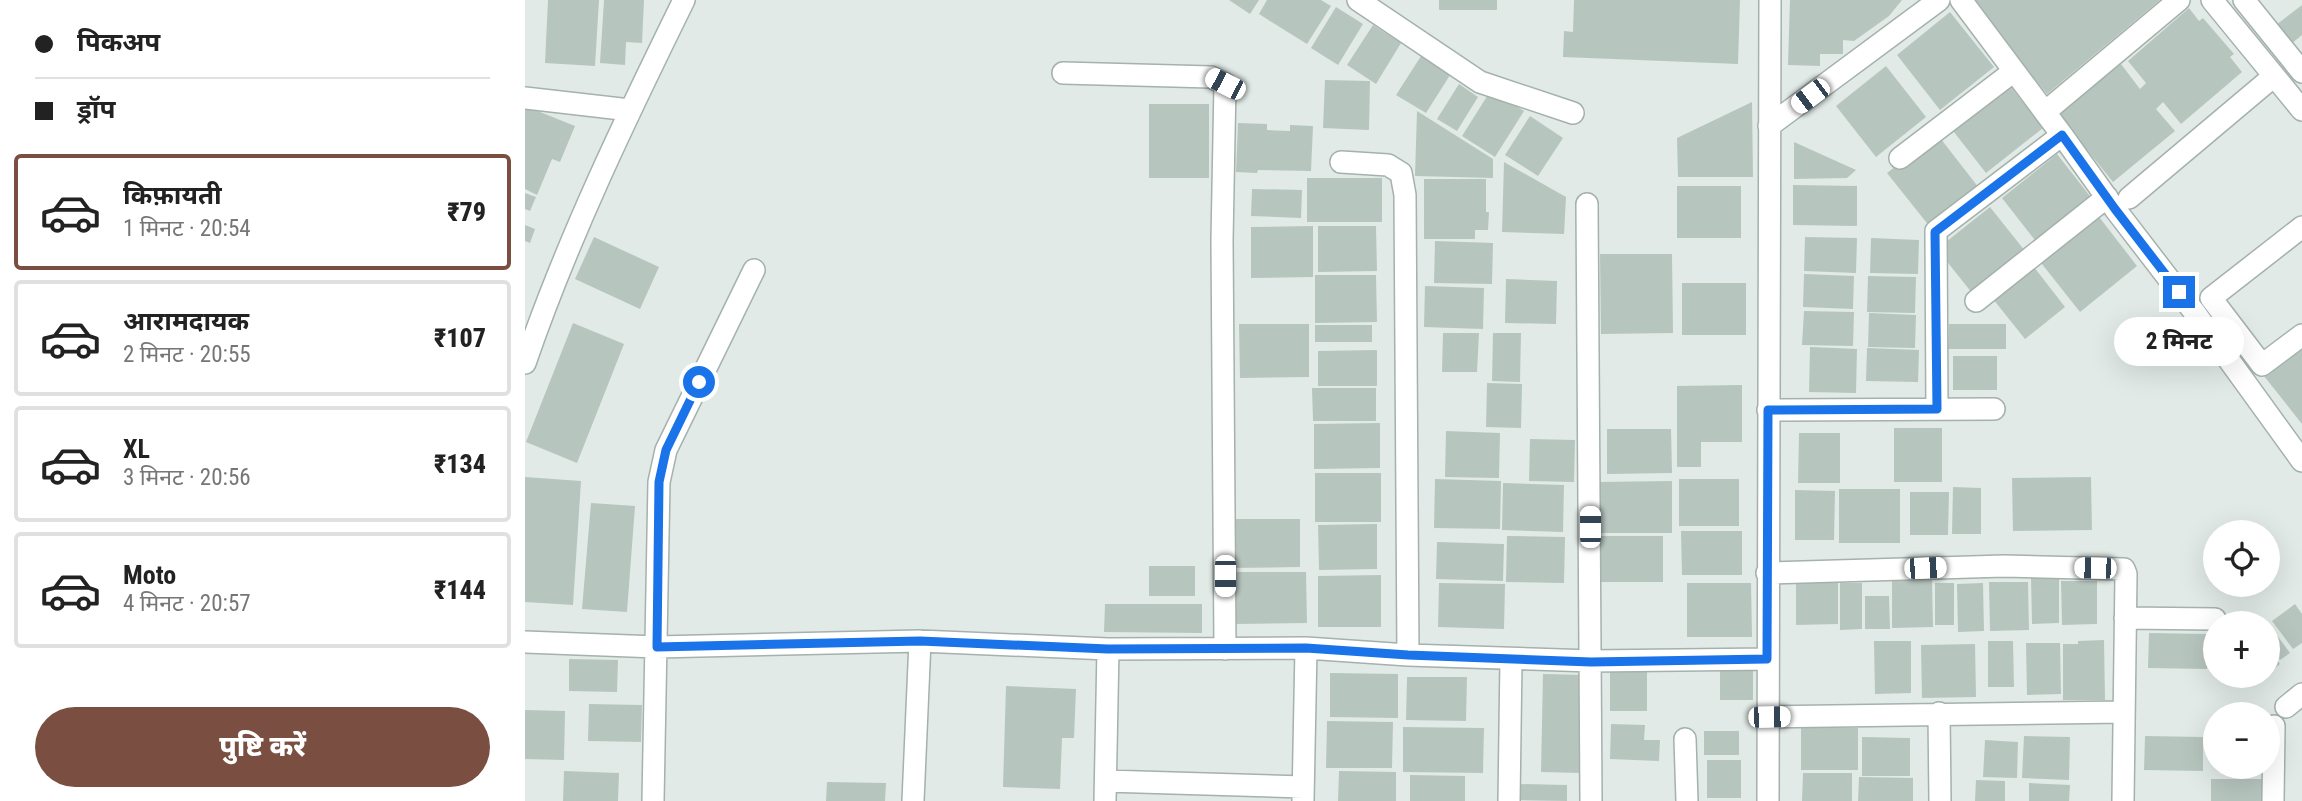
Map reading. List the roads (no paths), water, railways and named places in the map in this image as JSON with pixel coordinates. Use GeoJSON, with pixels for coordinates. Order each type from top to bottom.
{"type":"FeatureCollection","features":[{"type":"Feature","properties":{"kind":"street"},"geometry":{"type":"LineString","coordinates":[[525,363],[546,303],[630,110],[684,0]]}},
{"type":"Feature","properties":{"kind":"street"},"geometry":{"type":"LineString","coordinates":[[1358,0],[1480,82],[1573,113]]}},
{"type":"Feature","properties":{"kind":"street"},"geometry":{"type":"LineString","coordinates":[[1768,801],[1770,0]]}},
{"type":"Feature","properties":{"kind":"street"},"geometry":{"type":"LineString","coordinates":[[1769,127],[1939,0]]}},
{"type":"Feature","properties":{"kind":"street"},"geometry":{"type":"LineString","coordinates":[[1961,0],[2302,461]]}},
{"type":"Feature","properties":{"kind":"street"},"geometry":{"type":"LineString","coordinates":[[2045,112],[2179,0]]}},
{"type":"Feature","properties":{"kind":"street"},"geometry":{"type":"LineString","coordinates":[[2212,0],[2302,110]]}},
{"type":"Feature","properties":{"kind":"street"},"geometry":{"type":"LineString","coordinates":[[2245,0],[2302,72]]}},
{"type":"Feature","properties":{"kind":"street"},"geometry":{"type":"LineString","coordinates":[[1901,158],[2014,71]]}},
{"type":"Feature","properties":{"kind":"street"},"geometry":{"type":"LineString","coordinates":[[1063,73],[1211,77],[1225,84],[1222,240],[1225,649]]}},
{"type":"Feature","properties":{"kind":"street"},"geometry":{"type":"LineString","coordinates":[[2129,198],[2274,76]]}},
{"type":"Feature","properties":{"kind":"street"},"geometry":{"type":"LineString","coordinates":[[525,98],[630,110]]}},
{"type":"Feature","properties":{"kind":"street"},"geometry":{"type":"LineString","coordinates":[[1937,409],[1935,232],[2062,135]]}},
{"type":"Feature","properties":{"kind":"street"},"geometry":{"type":"LineString","coordinates":[[1341,162],[1388,165],[1401,173],[1405,195],[1408,655]]}},
{"type":"Feature","properties":{"kind":"street"},"geometry":{"type":"LineString","coordinates":[[1976,301],[2107,197]]}},
{"type":"Feature","properties":{"kind":"street"},"geometry":{"type":"LineString","coordinates":[[1587,204],[1591,801]]}},
{"type":"Feature","properties":{"kind":"street"},"geometry":{"type":"LineString","coordinates":[[2302,227],[2211,298],[2262,365],[2302,335]]}},
{"type":"Feature","properties":{"kind":"street"},"geometry":{"type":"LineString","coordinates":[[653,801],[659,482],[666,450],[754,270]]}},
{"type":"Feature","properties":{"kind":"street"},"geometry":{"type":"LineString","coordinates":[[1768,410],[1994,410]]}},
{"type":"Feature","properties":{"kind":"street"},"geometry":{"type":"LineString","coordinates":[[1767,573],[2004,565],[2124,569],[2123,801]]}},
{"type":"Feature","properties":{"kind":"street"},"geometry":{"type":"LineString","coordinates":[[2125,618],[2203,619]]}},
{"type":"Feature","properties":{"kind":"street"},"geometry":{"type":"LineString","coordinates":[[525,642],[657,647],[920,641],[1108,649],[1306,648],[1591,662],[1767,659]]}},
{"type":"Feature","properties":{"kind":"street"},"geometry":{"type":"LineString","coordinates":[[913,801],[920,641]]}},
{"type":"Feature","properties":{"kind":"street"},"geometry":{"type":"LineString","coordinates":[[1108,649],[1106,791],[1303,794],[1306,648]]}},
{"type":"Feature","properties":{"kind":"street"},"geometry":{"type":"LineString","coordinates":[[1509,801],[1511,659]]}},
{"type":"Feature","properties":{"kind":"street"},"geometry":{"type":"LineString","coordinates":[[1769,717],[2124,712]]}},
{"type":"Feature","properties":{"kind":"street"},"geometry":{"type":"LineString","coordinates":[[1939,713],[1940,801]]}},
{"type":"Feature","properties":{"kind":"street"},"geometry":{"type":"LineString","coordinates":[[1685,739],[1687,801]]}},
{"type":"Feature","properties":{"kind":"street"},"geometry":{"type":"LineString","coordinates":[[2273,779],[2273,801]]}}]}
